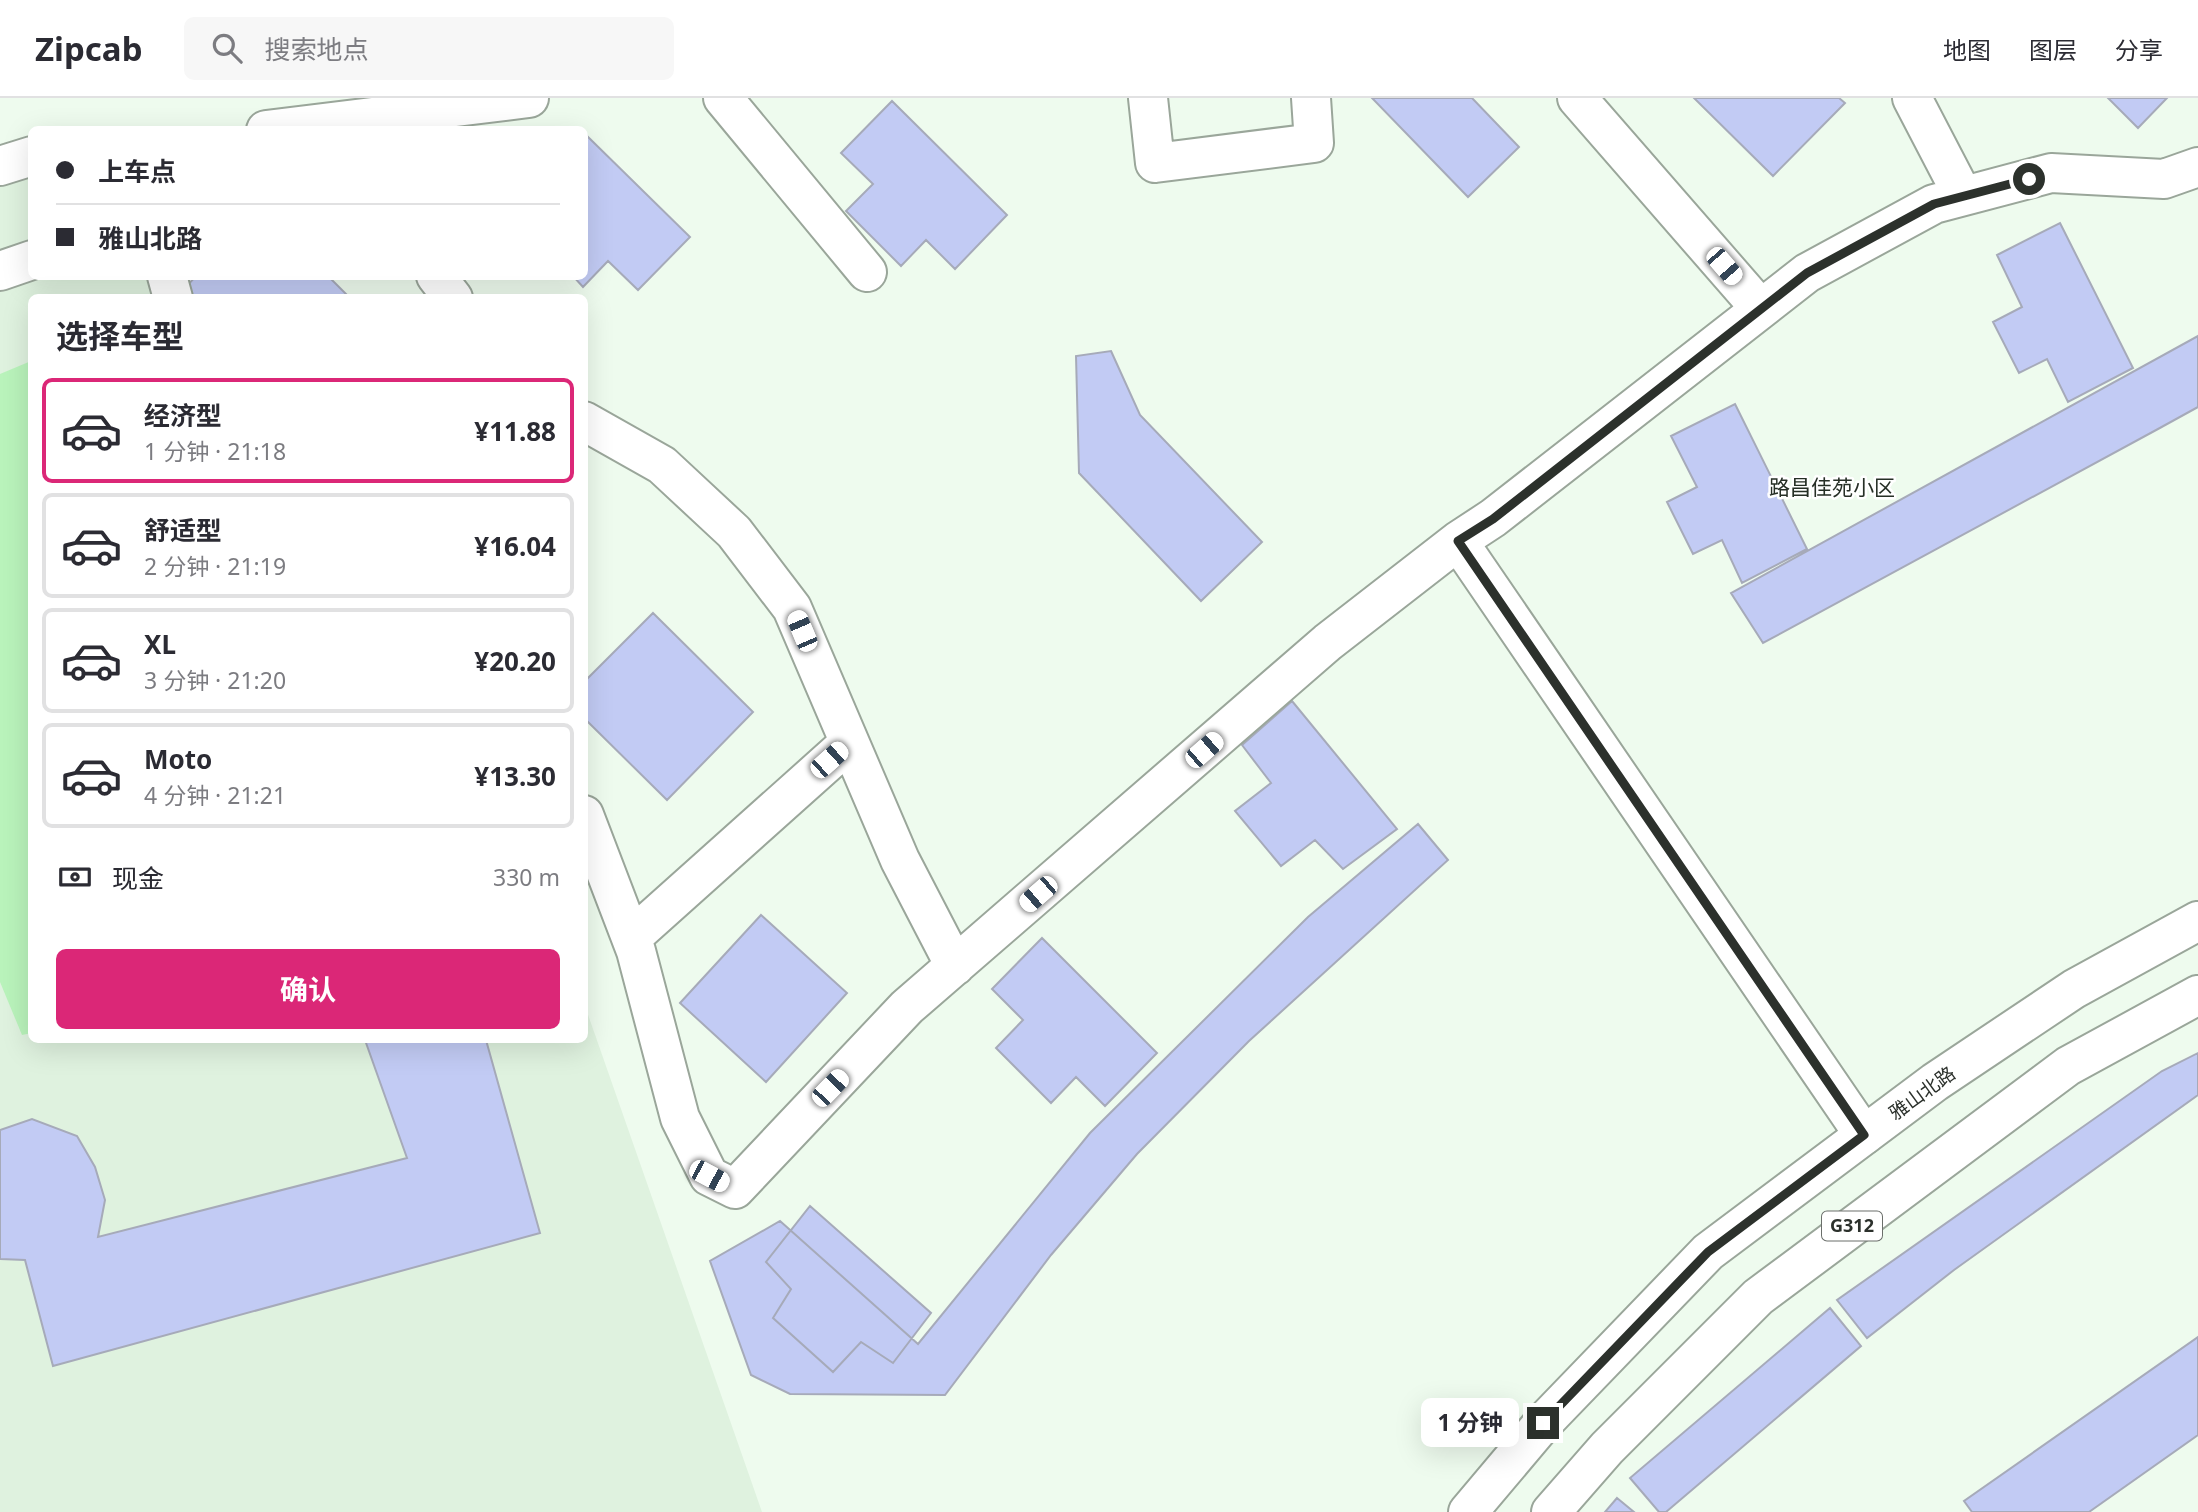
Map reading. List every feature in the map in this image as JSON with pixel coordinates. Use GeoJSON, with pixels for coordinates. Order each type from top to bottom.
{"type":"FeatureCollection","features":[{"type":"Feature","properties":{"kind":"main road"},"geometry":{"type":"LineString","coordinates":[[327,126],[529,98]]}},
{"type":"Feature","properties":{"kind":"main road"},"geometry":{"type":"LineString","coordinates":[[723,98],[867,272]]}},
{"type":"Feature","properties":{"kind":"main road"},"geometry":{"type":"LineString","coordinates":[[1148,98],[1155,163],[1314,143],[1311,98]]}},
{"type":"Feature","properties":{"kind":"main road"},"geometry":{"type":"LineString","coordinates":[[1577,98],[1760,308]]}},
{"type":"Feature","properties":{"kind":"main road"},"geometry":{"type":"LineString","coordinates":[[1912,98],[1963,197]]}},
{"type":"Feature","properties":{"kind":"main road"},"geometry":{"type":"LineString","coordinates":[[0,166],[28,157]]}},
{"type":"Feature","properties":{"kind":"main road"},"geometry":{"type":"LineString","coordinates":[[588,826],[631,938],[680,1118],[709,1176],[735,1189],[907,1007],[1328,642],[1458,541],[1493,519],[1807,273],[1934,204],[2051,173],[2164,178],[2198,167]]}},
{"type":"Feature","properties":{"kind":"main road"},"geometry":{"type":"LineString","coordinates":[[0,271],[28,261]]}},
{"type":"Feature","properties":{"kind":"main road"},"geometry":{"type":"LineString","coordinates":[[439,280],[450,294]]}},
{"type":"Feature","properties":{"kind":"main road"},"geometry":{"type":"LineString","coordinates":[[588,423],[662,465],[734,532],[792,608],[900,860],[955,965]]}},
{"type":"Feature","properties":{"kind":"main road"},"geometry":{"type":"LineString","coordinates":[[1458,541],[1864,1135]]}},
{"type":"Feature","properties":{"kind":"main road"},"geometry":{"type":"LineString","coordinates":[[631,938],[849,743]]}},
{"type":"Feature","properties":{"kind":"main road","name":"雅山北路"},"geometry":{"type":"LineString","coordinates":[[1468,1512],[1543,1423],[1708,1252],[1935,1082],[2074,989],[2198,921]]}},
{"type":"Feature","properties":{"kind":"main road","name":"G312"},"geometry":{"type":"LineString","coordinates":[[1551,1512],[1607,1448],[1758,1297],[2068,1066],[2198,995]]}},
{"type":"Feature","properties":{"kind":"shaded area"},"geometry":{"type":"Polygon","coordinates":[[[28,139],[28,280],[147,280],[154,294],[28,294],[28,1043],[588,1043],[588,1015],[762,1512],[0,1512],[0,146],[28,139]]]}},
{"type":"Feature","properties":{"kind":"green space"},"geometry":{"type":"Polygon","coordinates":[[[28,362],[28,1034],[22,1035],[0,982],[0,374],[28,362]]]}},
{"type":"Feature","properties":{"kind":"building"},"geometry":{"type":"Polygon","coordinates":[[[1372,98],[1472,98],[1519,147],[1468,197],[1372,98]]]}},
{"type":"Feature","properties":{"kind":"building"},"geometry":{"type":"Polygon","coordinates":[[[1694,98],[1839,98],[1845,103],[1773,176],[1694,98]]]}},
{"type":"Feature","properties":{"kind":"building"},"geometry":{"type":"Polygon","coordinates":[[[2108,98],[2167,98],[2138,128],[2108,98]]]}},
{"type":"Feature","properties":{"kind":"building"},"geometry":{"type":"Polygon","coordinates":[[[892,101],[1007,215],[955,269],[926,240],[901,266],[846,211],[873,184],[841,153],[892,101]]]}},
{"type":"Feature","properties":{"kind":"building"},"geometry":{"type":"Polygon","coordinates":[[[588,137],[690,237],[638,290],[608,261],[583,287],[577,280],[588,280],[588,137]]]}},
{"type":"Feature","properties":{"kind":"building"},"geometry":{"type":"Polygon","coordinates":[[[2060,223],[2133,368],[2068,402],[2047,359],[2019,373],[1993,322],[2022,307],[1997,255],[2060,223]]]}},
{"type":"Feature","properties":{"kind":"building"},"geometry":{"type":"Polygon","coordinates":[[[192,280],[332,280],[346,294],[188,294],[184,289],[192,280]]]}},
{"type":"Feature","properties":{"kind":"building"},"geometry":{"type":"Polygon","coordinates":[[[2198,336],[2198,407],[1763,643],[1731,593],[2198,336]]]}},
{"type":"Feature","properties":{"kind":"building"},"geometry":{"type":"Polygon","coordinates":[[[1111,351],[1140,415],[1262,542],[1201,601],[1079,473],[1076,356],[1111,351]]]}},
{"type":"Feature","properties":{"kind":"building"},"geometry":{"type":"Polygon","coordinates":[[[1735,404],[1807,549],[1742,583],[1722,540],[1693,554],[1667,502],[1697,487],[1671,436],[1735,404]]]}},
{"type":"Feature","properties":{"kind":"building"},"geometry":{"type":"Polygon","coordinates":[[[653,613],[753,712],[667,800],[588,722],[588,678],[653,613]]]}},
{"type":"Feature","properties":{"kind":"building"},"geometry":{"type":"Polygon","coordinates":[[[1292,701],[1397,829],[1343,869],[1315,840],[1281,866],[1235,811],[1271,783],[1242,745],[1292,701]]]}},
{"type":"Feature","properties":{"kind":"building"},"geometry":{"type":"Polygon","coordinates":[[[1418,824],[1448,860],[1249,1041],[1137,1154],[1051,1255],[945,1395],[790,1394],[751,1375],[710,1261],[780,1221],[918,1344],[1090,1133],[1308,917],[1418,824]]]}},
{"type":"Feature","properties":{"kind":"building"},"geometry":{"type":"Polygon","coordinates":[[[761,915],[847,993],[766,1082],[680,1003],[761,915]]]}},
{"type":"Feature","properties":{"kind":"building"},"geometry":{"type":"Polygon","coordinates":[[[1042,938],[1157,1053],[1105,1106],[1076,1077],[1051,1103],[996,1048],[1023,1020],[992,989],[1042,938]]]}},
{"type":"Feature","properties":{"kind":"building"},"geometry":{"type":"Polygon","coordinates":[[[366,1043],[487,1043],[540,1233],[53,1366],[25,1260],[0,1259],[0,1130],[32,1119],[77,1136],[95,1167],[105,1200],[98,1237],[407,1158],[366,1043]]]}},
{"type":"Feature","properties":{"kind":"building"},"geometry":{"type":"Polygon","coordinates":[[[2198,1053],[2198,1095],[1954,1270],[1867,1338],[1837,1300],[2162,1071],[2198,1053]]]}},
{"type":"Feature","properties":{"kind":"building"},"geometry":{"type":"Polygon","coordinates":[[[810,1206],[931,1313],[893,1363],[861,1342],[833,1372],[773,1318],[791,1289],[766,1262],[810,1206]]]}},
{"type":"Feature","properties":{"kind":"building"},"geometry":{"type":"Polygon","coordinates":[[[1830,1308],[1861,1346],[1666,1512],[1659,1512],[1630,1478],[1830,1308]]]}},
{"type":"Feature","properties":{"kind":"building"},"geometry":{"type":"Polygon","coordinates":[[[2198,1337],[2198,1435],[2089,1512],[1972,1512],[1964,1501],[2198,1337]]]}},
{"type":"Feature","properties":{"kind":"building"},"geometry":{"type":"Polygon","coordinates":[[[1617,1498],[1634,1512],[1605,1512],[1617,1498]]]}},
{"type":"Feature","properties":{"kind":"district","name":"路昌佳苑小区"},"geometry":{"type":"Point","coordinates":[1832,488]}},
{"type":"Feature","properties":{"kind":"route"},"geometry":{"type":"LineString","coordinates":[[1543,1423],[1708,1252],[1864,1135],[1458,541],[1493,519],[1807,273],[1934,204],[2029,179]]}}]}
